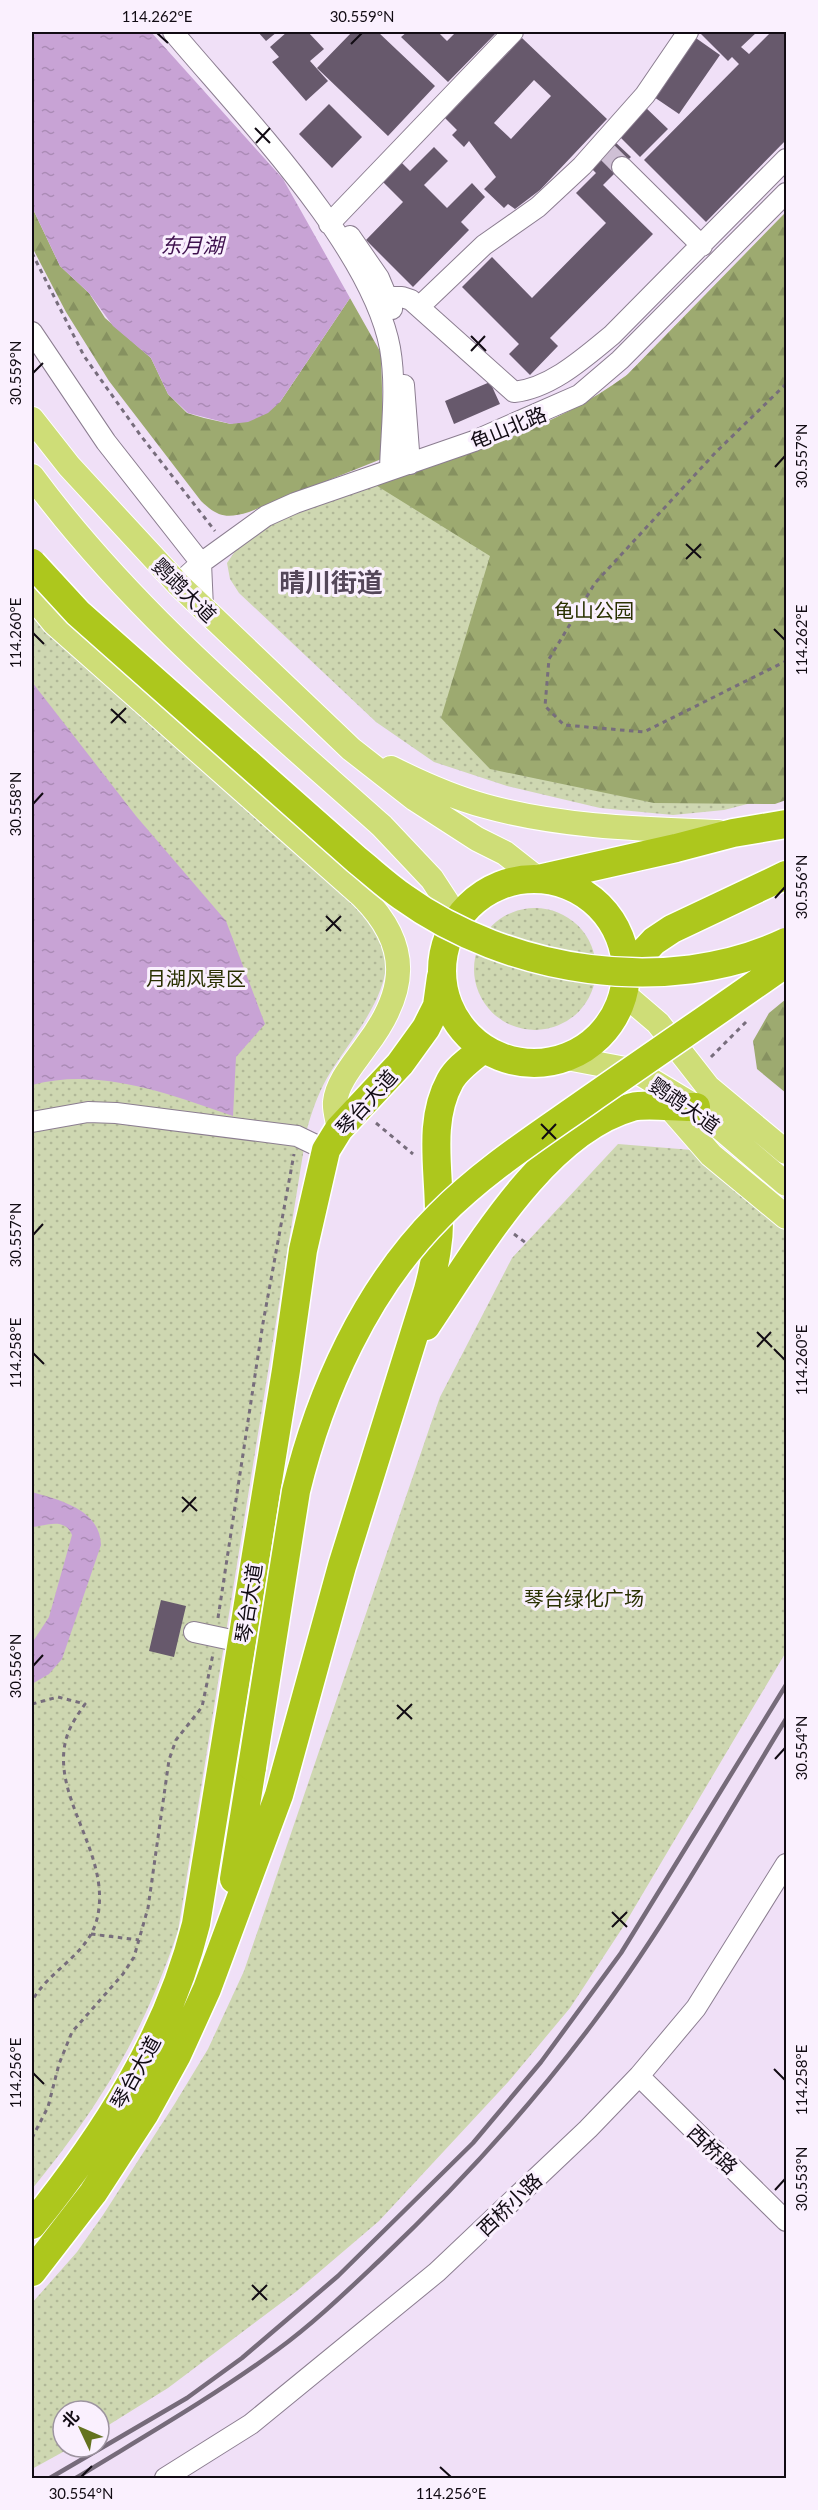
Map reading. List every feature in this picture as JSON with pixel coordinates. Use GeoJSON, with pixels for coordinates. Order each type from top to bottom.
{"type":"FeatureCollection","features":[{"type":"Feature","properties":{"kind":"highway"},"geometry":{"type":"LineString","coordinates":[[32,563],[78,613],[357,860],[404,898],[473,936],[528,956],[572,966],[623,972],[672,972],[728,963],[786,942]]}},
{"type":"Feature","properties":{"kind":"highway"},"geometry":{"type":"LineString","coordinates":[[786,824],[733,832],[676,848],[538,879],[511,882],[486,892],[465,910],[450,933],[443,954],[441,977],[448,1006],[463,1032],[486,1051],[505,1060],[526,1064],[546,1063],[567,1058],[586,1047],[603,1032],[616,1014],[625,982],[654,941],[672,929],[786,875]]}},
{"type":"Feature","properties":{"kind":"highway"},"geometry":{"type":"LineString","coordinates":[[538,879],[565,884],[590,898],[609,918],[622,943],[625,982]]}},
{"type":"Feature","properties":{"kind":"highway"},"geometry":{"type":"LineString","coordinates":[[224,1943],[296,1491],[305,1451],[326,1394],[388,1279],[438,1217],[477,1182],[786,963]]}},
{"type":"Feature","properties":{"kind":"highway","name":"琴台大道"},"geometry":{"type":"LineString","coordinates":[[32,2225],[74,2172],[122,2099],[154,2040],[180,1979],[196,1924],[286,1370],[303,1250],[333,1140],[400,1064],[426,1028],[436,1006],[441,977]]}},
{"type":"Feature","properties":{"kind":"highway","name":"琴台大道"},"geometry":{"type":"LineString","coordinates":[[32,2272],[93,2193],[145,2113],[177,2055],[224,1943],[279,1795],[342,1566],[428,1290],[438,1250],[437,1145],[440,1106],[451,1080],[464,1064],[483,1049],[486,1051]]}},
{"type":"Feature","properties":{"kind":"highway"},"geometry":{"type":"LineString","coordinates":[[406,1355],[480,1243],[512,1200],[541,1168],[576,1138],[606,1117],[634,1107],[691,1101]]}},
{"type":"Feature","properties":{"kind":"main road","name":"鹦鹉大道"},"geometry":{"type":"LineString","coordinates":[[32,419],[77,474],[178,584],[351,749]]}},
{"type":"Feature","properties":{"kind":"main road"},"geometry":{"type":"LineString","coordinates":[[32,476],[80,538],[126,590],[200,665],[382,826],[432,879],[447,902],[450,933]]}},
{"type":"Feature","properties":{"kind":"main road"},"geometry":{"type":"LineString","coordinates":[[32,596],[54,623],[362,896],[388,927],[396,945],[398,963],[396,994],[389,1011],[352,1065],[338,1091],[333,1140]]}},
{"type":"Feature","properties":{"kind":"main road"},"geometry":{"type":"LineString","coordinates":[[351,749],[433,788],[485,806],[559,820],[639,829],[733,832]]}},
{"type":"Feature","properties":{"kind":"main road"},"geometry":{"type":"LineString","coordinates":[[351,749],[415,800],[477,839],[505,853],[538,879]]}},
{"type":"Feature","properties":{"kind":"main road","name":"鹦鹉大道"},"geometry":{"type":"LineString","coordinates":[[625,982],[658,1023],[691,1101],[786,1184]]}},
{"type":"Feature","properties":{"kind":"main road","name":"鹦鹉大道"},"geometry":{"type":"LineString","coordinates":[[567,1058],[636,1071],[786,1152]]}},
{"type":"Feature","properties":{"kind":"main road"},"geometry":{"type":"LineString","coordinates":[[691,1101],[786,1132]]}},
{"type":"Feature","properties":{"kind":"main road"},"geometry":{"type":"LineString","coordinates":[[691,1101],[711,1155],[786,1217]]}},
{"type":"Feature","properties":{"kind":"street"},"geometry":{"type":"LineString","coordinates":[[173,32],[310,196],[368,260],[388,297],[395,318],[402,352],[410,464]]}},
{"type":"Feature","properties":{"kind":"street"},"geometry":{"type":"LineString","coordinates":[[332,221],[513,32]]}},
{"type":"Feature","properties":{"kind":"street"},"geometry":{"type":"LineString","coordinates":[[419,307],[484,245],[538,207],[603,148],[645,95],[688,32]]}},
{"type":"Feature","properties":{"kind":"street"},"geometry":{"type":"LineString","coordinates":[[388,297],[402,297],[419,307],[505,386],[514,392],[525,391],[562,373],[612,336],[786,159]]}},
{"type":"Feature","properties":{"kind":"street"},"geometry":{"type":"LineString","coordinates":[[622,166],[702,246]]}},
{"type":"Feature","properties":{"kind":"street","name":"龟山北路"},"geometry":{"type":"LineString","coordinates":[[178,584],[201,563],[266,516],[295,503],[474,441],[560,406],[596,383],[786,193]]}},
{"type":"Feature","properties":{"kind":"street"},"geometry":{"type":"LineString","coordinates":[[332,221],[376,305],[390,346],[393,380],[390,470]]}},
{"type":"Feature","properties":{"kind":"street"},"geometry":{"type":"LineString","coordinates":[[32,332],[106,442],[201,563],[203,608]]}},
{"type":"Feature","properties":{"kind":"street"},"geometry":{"type":"LineString","coordinates":[[32,1122],[88,1112],[139,1115],[333,1140]]}},
{"type":"Feature","properties":{"kind":"street"},"geometry":{"type":"LineString","coordinates":[[194,1632],[241,1642]]}},
{"type":"Feature","properties":{"kind":"street","name":"西桥小路"},"geometry":{"type":"LineString","coordinates":[[165,2478],[251,2424],[437,2272],[588,2129],[639,2076],[696,2008],[786,1864]]}},
{"type":"Feature","properties":{"kind":"street","name":"西桥路"},"geometry":{"type":"LineString","coordinates":[[639,2076],[786,2221]]}},
{"type":"Feature","properties":{"kind":"path"},"geometry":{"type":"LineString","coordinates":[[32,253],[84,356],[141,436],[226,544]]}},
{"type":"Feature","properties":{"kind":"path"},"geometry":{"type":"LineString","coordinates":[[786,384],[716,452],[595,583],[549,659],[545,706],[564,725],[644,732],[786,661]]}},
{"type":"Feature","properties":{"kind":"path"},"geometry":{"type":"LineString","coordinates":[[32,1704],[58,1697],[85,1704],[67,1736],[63,1760],[68,1785],[99,1877],[99,1909],[91,1934],[32,2001]]}},
{"type":"Feature","properties":{"kind":"path"},"geometry":{"type":"LineString","coordinates":[[91,1934],[139,1940]]}},
{"type":"Feature","properties":{"kind":"green space"},"geometry":{"type":"Polygon","coordinates":[[[32,207],[60,266],[89,293],[105,318],[151,358],[168,394],[187,413],[204,418],[231,424],[280,402],[350,298],[381,353],[384,458],[249,512],[228,516],[212,510],[201,501],[109,381],[66,312],[32,247],[32,207]]]}},
{"type":"Feature","properties":{"kind":"green space","name":"龟山公园"},"geometry":{"type":"Polygon","coordinates":[[[786,212],[786,794],[724,810],[673,815],[600,808],[507,786],[434,762],[376,722],[239,593],[230,579],[227,563],[244,538],[278,518],[485,448],[569,412],[597,396],[627,375],[786,212]]]}},
{"type":"Feature","properties":{"kind":"green space","name":"龟山公园"},"geometry":{"type":"Polygon","coordinates":[[[786,212],[786,800],[775,804],[654,803],[490,769],[441,718],[490,556],[374,484],[505,440],[568,411],[627,375],[786,212]]]}},
{"type":"Feature","properties":{"kind":"green space","name":"月湖风景区"},"geometry":{"type":"Polygon","coordinates":[[[32,608],[357,904],[383,945],[386,967],[383,984],[376,1000],[327,1078],[307,1129],[178,1931],[150,2003],[118,2067],[79,2128],[32,2189],[32,608]]]}},
{"type":"Feature","properties":{"kind":"green space"},"geometry":{"type":"Polygon","coordinates":[[[535,908],[558,912],[578,926],[592,946],[596,969],[592,992],[578,1012],[558,1026],[535,1030],[512,1026],[492,1012],[478,992],[474,969],[478,946],[492,926],[512,912],[535,908]]]}},
{"type":"Feature","properties":{"kind":"green space"},"geometry":{"type":"Polygon","coordinates":[[[786,999],[786,1093],[757,1069],[753,1041],[769,1013],[786,999]]]}},
{"type":"Feature","properties":{"kind":"green space","name":"琴台绿化广场"},"geometry":{"type":"Polygon","coordinates":[[[618,1144],[692,1150],[786,1231],[786,1652],[623,1927],[570,2008],[509,2081],[379,2221],[297,2291],[168,2388],[111,2424],[111,2399],[51,2399],[51,2459],[32,2469],[32,2303],[77,2252],[174,2105],[208,2049],[244,1971],[440,1397],[512,1258],[618,1144]]]}},
{"type":"Feature","properties":{"kind":"water","name":"东月湖"},"geometry":{"type":"Polygon","coordinates":[[[32,32],[151,32],[283,179],[350,298],[280,402],[268,413],[248,422],[231,424],[188,413],[168,394],[151,358],[113,326],[89,293],[60,266],[32,207],[32,32]]]}},
{"type":"Feature","properties":{"kind":"water"},"geometry":{"type":"Polygon","coordinates":[[[32,682],[136,816],[226,921],[265,1024],[236,1057],[233,1116],[159,1092],[108,1081],[57,1080],[32,1085],[32,682]]]}},
{"type":"Feature","properties":{"kind":"water"},"geometry":{"type":"Polygon","coordinates":[[[32,1492],[65,1503],[86,1515],[94,1523],[99,1533],[101,1545],[62,1659],[49,1674],[32,1684],[32,1643],[49,1617],[72,1535],[69,1529],[60,1524],[32,1527],[32,1492]]]}},
{"type":"Feature","properties":{"kind":"building"},"geometry":{"type":"Polygon","coordinates":[[[258,32],[277,32],[266,41],[258,32]]]}},
{"type":"Feature","properties":{"kind":"building"},"geometry":{"type":"Polygon","coordinates":[[[287,32],[308,32],[324,49],[310,61],[328,81],[306,101],[272,62],[279,57],[270,47],[287,32]]]}},
{"type":"Feature","properties":{"kind":"building"},"geometry":{"type":"Polygon","coordinates":[[[352,32],[378,32],[435,86],[388,136],[317,68],[352,32]]]}},
{"type":"Feature","properties":{"kind":"building"},"geometry":{"type":"Polygon","coordinates":[[[407,32],[438,32],[447,41],[456,32],[497,32],[448,82],[401,37],[407,32]]]}},
{"type":"Feature","properties":{"kind":"building"},"geometry":{"type":"Polygon","coordinates":[[[704,32],[757,32],[741,47],[749,54],[771,32],[786,32],[786,140],[706,222],[644,160],[739,64],[732,57],[728,61],[701,34],[704,32]]]}},
{"type":"Feature","properties":{"kind":"building"},"geometry":{"type":"Polygon","coordinates":[[[693,36],[720,55],[679,114],[651,95],[693,36]]]}},
{"type":"Feature","properties":{"kind":"building"},"geometry":{"type":"Polygon","coordinates":[[[522,38],[607,119],[540,190],[515,209],[508,204],[504,208],[484,189],[496,177],[469,141],[464,147],[452,135],[457,130],[445,118],[522,38]],[[534,80],[494,123],[511,139],[551,96],[534,80]]]}},
{"type":"Feature","properties":{"kind":"building"},"geometry":{"type":"Polygon","coordinates":[[[329,104],[362,137],[332,168],[299,134],[329,104]]]}},
{"type":"Feature","properties":{"kind":"building"},"geometry":{"type":"Polygon","coordinates":[[[644,106],[668,129],[640,157],[617,134],[644,106]]]}},
{"type":"Feature","properties":{"kind":"building"},"geometry":{"type":"Polygon","coordinates":[[[614,141],[631,157],[603,185],[653,234],[550,338],[558,346],[530,375],[509,354],[519,344],[462,287],[492,257],[532,298],[606,223],[576,193],[596,173],[589,166],[614,141]]]}},
{"type":"Feature","properties":{"kind":"building"},"geometry":{"type":"Polygon","coordinates":[[[434,147],[448,161],[424,185],[447,208],[472,183],[485,197],[461,222],[469,230],[413,287],[366,240],[403,202],[378,177],[397,158],[410,171],[434,147]]]}},
{"type":"Feature","properties":{"kind":"building"},"geometry":{"type":"Polygon","coordinates":[[[490,382],[500,404],[454,424],[445,401],[490,382]]]}},
{"type":"Feature","properties":{"kind":"building"},"geometry":{"type":"Polygon","coordinates":[[[161,1600],[186,1606],[174,1657],[149,1651],[161,1600]]]}},
{"type":"Feature","properties":{"kind":"tunnel"},"geometry":{"type":"LineString","coordinates":[[605,150],[622,167]]}},
{"type":"Feature","properties":{"kind":"railway"},"geometry":{"type":"LineString","coordinates":[[50,2478],[187,2398],[242,2358],[338,2276],[473,2143],[541,2062],[621,1953],[786,1685]]}},
{"type":"Feature","properties":{"kind":"railway"},"geometry":{"type":"LineString","coordinates":[[76,2478],[203,2400],[291,2340],[381,2259],[465,2175],[544,2085],[619,1987],[693,1873],[786,1719]]}},
{"type":"Feature","properties":{"kind":"district","name":"晴川街道"},"geometry":{"type":"Point","coordinates":[331,582]}}]}
